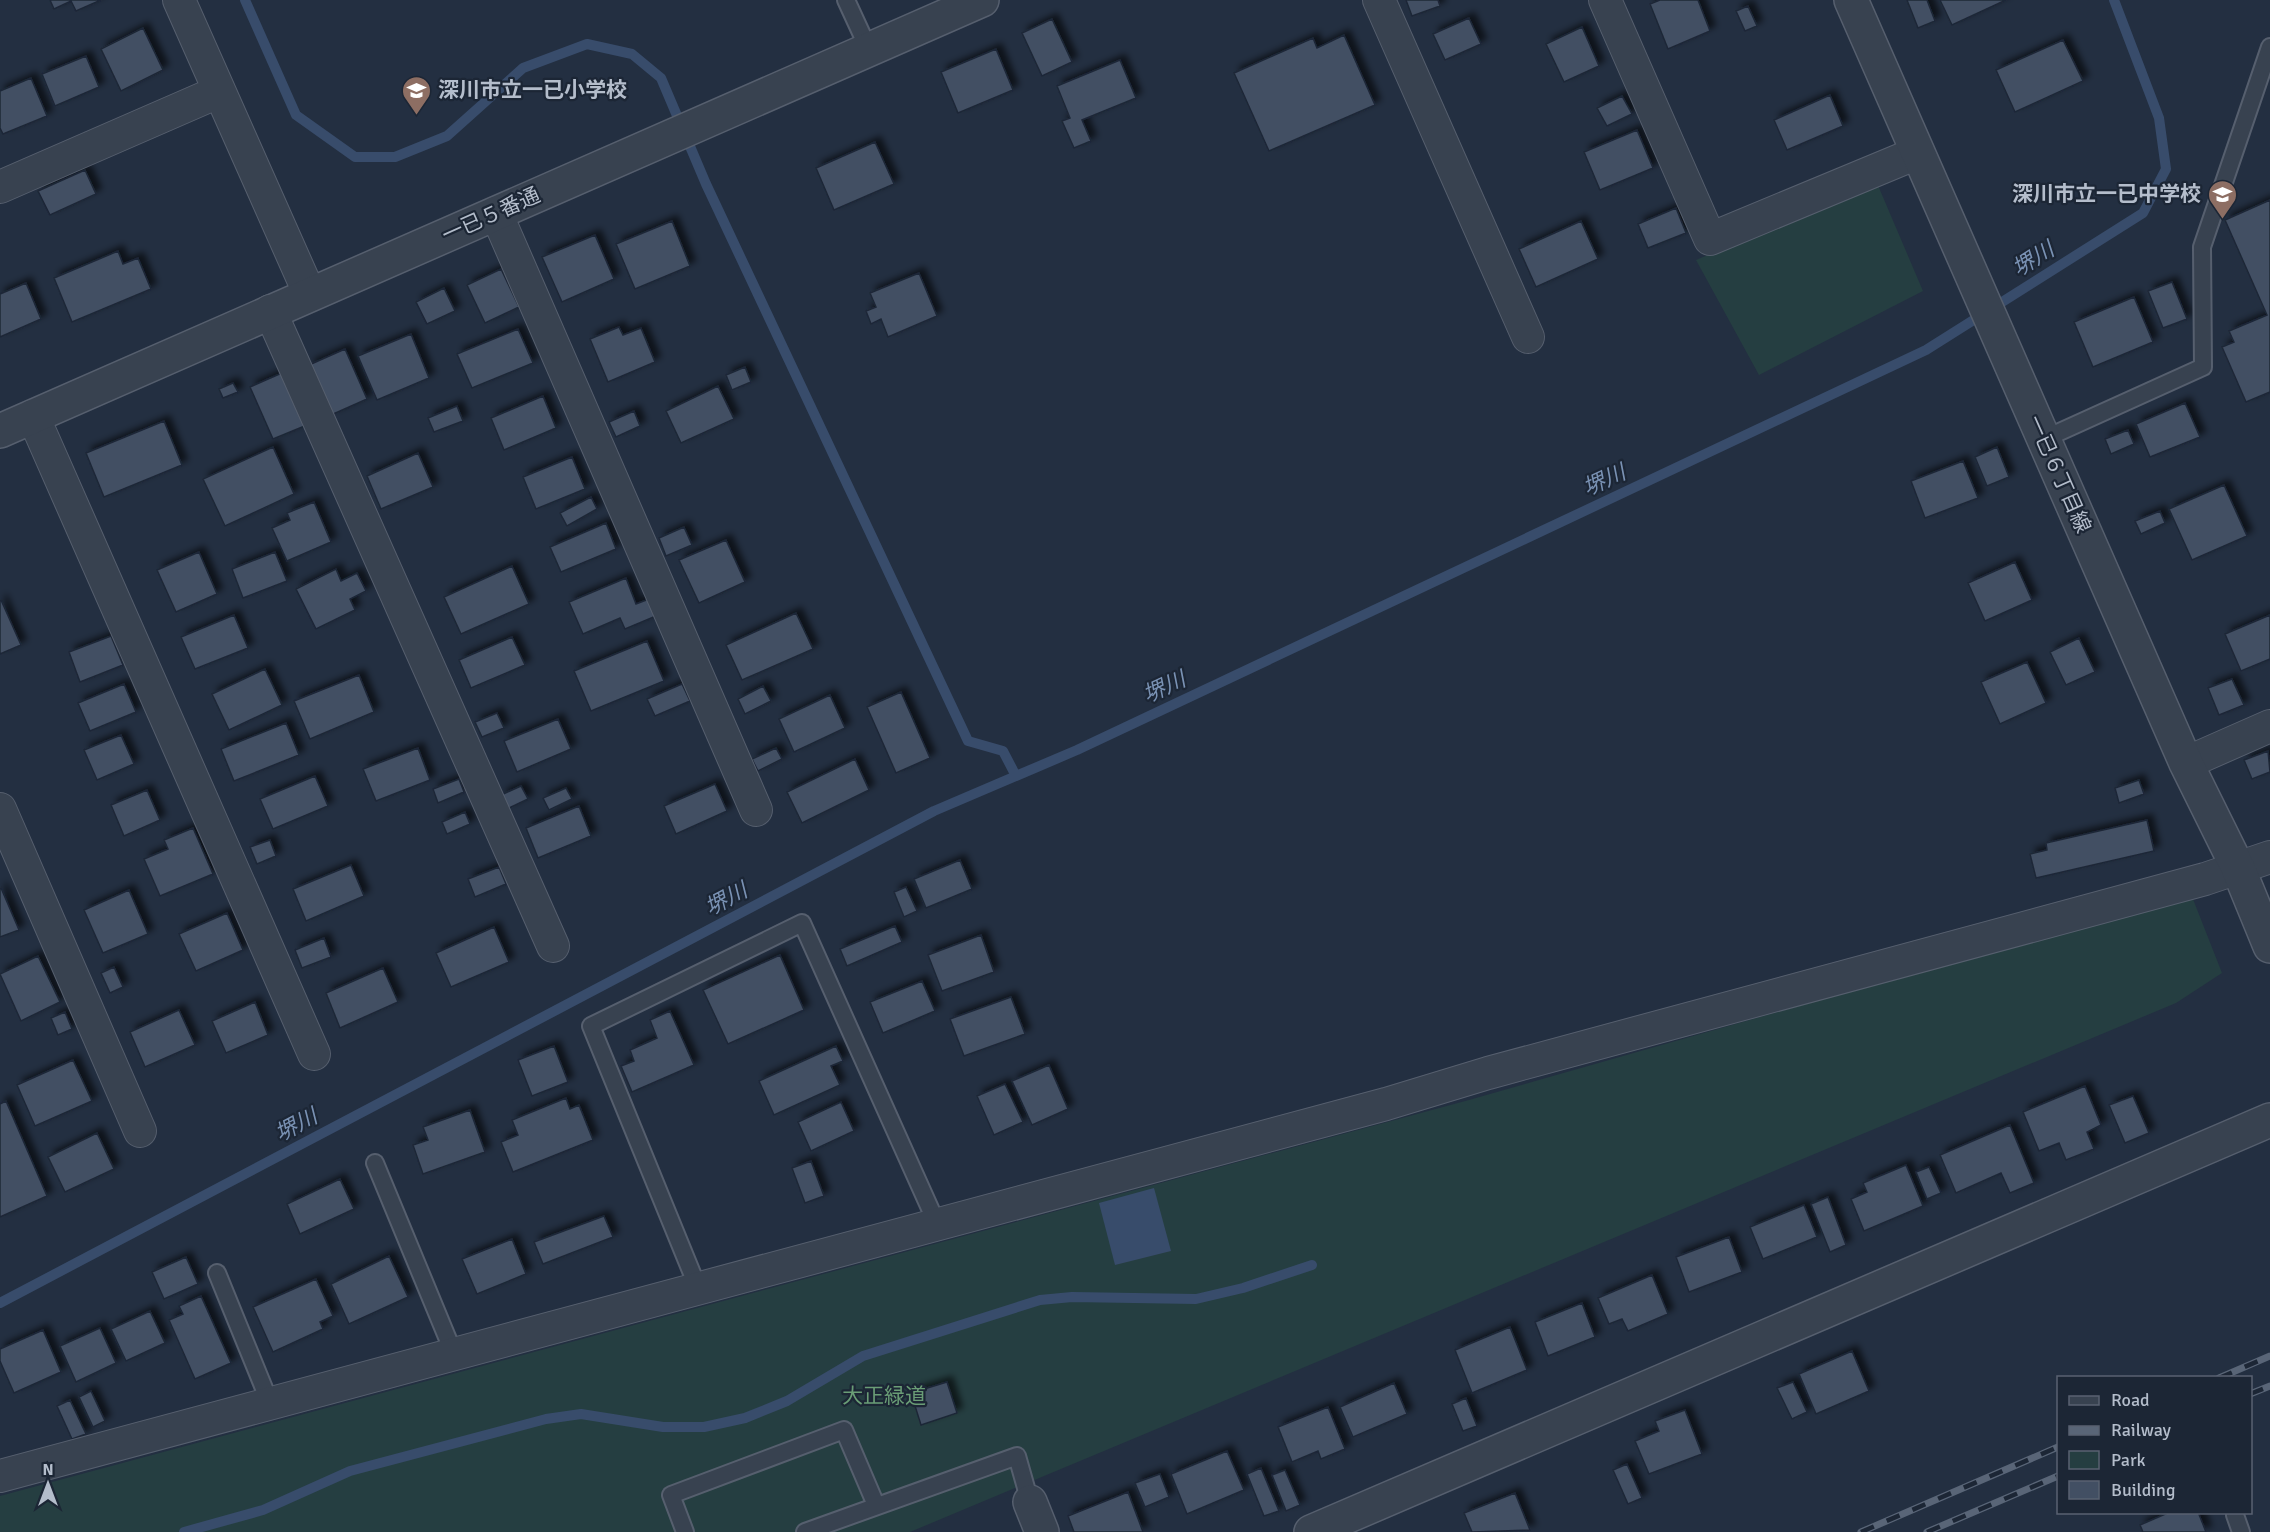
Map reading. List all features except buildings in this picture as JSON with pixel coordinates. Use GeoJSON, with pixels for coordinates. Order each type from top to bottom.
{"type":"FeatureCollection","features":[{"type":"Feature","properties":{"kind":"street"},"geometry":{"type":"LineString","coordinates":[[179,0],[310,295]]}},
{"type":"Feature","properties":{"kind":"street","name":"一已５番通"},"geometry":{"type":"LineString","coordinates":[[0,430],[982,0]]}},
{"type":"Feature","properties":{"kind":"street"},"geometry":{"type":"LineString","coordinates":[[1379,0],[1528,337]]}},
{"type":"Feature","properties":{"kind":"street"},"geometry":{"type":"LineString","coordinates":[[1605,0],[1710,239],[1917,153]]}},
{"type":"Feature","properties":{"kind":"street","name":"一已６丁目線"},"geometry":{"type":"LineString","coordinates":[[1851,0],[2186,763],[2238,868],[2270,946]]}},
{"type":"Feature","properties":{"kind":"street"},"geometry":{"type":"LineString","coordinates":[[0,187],[218,92]]}},
{"type":"Feature","properties":{"kind":"street"},"geometry":{"type":"LineString","coordinates":[[496,213],[756,810]]}},
{"type":"Feature","properties":{"kind":"street"},"geometry":{"type":"LineString","coordinates":[[270,311],[553,946]]}},
{"type":"Feature","properties":{"kind":"street"},"geometry":{"type":"LineString","coordinates":[[33,416],[314,1054]]}},
{"type":"Feature","properties":{"kind":"street"},"geometry":{"type":"LineString","coordinates":[[2186,763],[2270,726]]}},
{"type":"Feature","properties":{"kind":"street"},"geometry":{"type":"LineString","coordinates":[[0,809],[140,1131]]}},
{"type":"Feature","properties":{"kind":"street"},"geometry":{"type":"LineString","coordinates":[[0,1476],[1386,1104],[2238,868],[2270,857]]}},
{"type":"Feature","properties":{"kind":"street"},"geometry":{"type":"LineString","coordinates":[[1311,1532],[2270,1120]]}},
{"type":"Feature","properties":{"kind":"street"},"geometry":{"type":"LineString","coordinates":[[1030,1502],[1042,1532]]}},
{"type":"Feature","properties":{"kind":"lane"},"geometry":{"type":"LineString","coordinates":[[846,0],[869,50]]}},
{"type":"Feature","properties":{"kind":"lane"},"geometry":{"type":"LineString","coordinates":[[2044,439],[2203,367],[2202,247],[2270,47]]}},
{"type":"Feature","properties":{"kind":"lane"},"geometry":{"type":"LineString","coordinates":[[698,1288],[591,1026],[802,923],[938,1224]]}},
{"type":"Feature","properties":{"kind":"lane"},"geometry":{"type":"LineString","coordinates":[[375,1162],[454,1354]]}},
{"type":"Feature","properties":{"kind":"lane"},"geometry":{"type":"LineString","coordinates":[[217,1273],[270,1403]]}},
{"type":"Feature","properties":{"kind":"lane"},"geometry":{"type":"LineString","coordinates":[[685,1532],[671,1495],[844,1430],[876,1505]]}},
{"type":"Feature","properties":{"kind":"lane"},"geometry":{"type":"LineString","coordinates":[[805,1532],[1017,1456],[1030,1502]]}},
{"type":"Feature","properties":{"kind":"lane"},"geometry":{"type":"LineString","coordinates":[[2235,1515],[2241,1532]]}},
{"type":"Feature","properties":{"kind":"green space"},"geometry":{"type":"Polygon","coordinates":[[[1877,183],[1923,291],[1759,375],[1696,260],[1877,183]]]}},
{"type":"Feature","properties":{"kind":"green space","name":"大正緑道"},"geometry":{"type":"Polygon","coordinates":[[[2191,894],[2222,973],[2176,1003],[910,1532],[0,1532],[0,1496],[1469,1100],[2191,894]]]}},
{"type":"Feature","properties":{"kind":"water"},"geometry":{"type":"Polygon","coordinates":[[[1154,1188],[1171,1251],[1115,1265],[1099,1203],[1154,1188]]]}},
{"type":"Feature","properties":{"kind":"waterway"},"geometry":{"type":"LineString","coordinates":[[245,0],[296,115],[355,157],[395,157],[447,136],[523,68],[587,44],[632,54],[661,78],[706,184],[968,741],[1003,751],[1016,776]]}},
{"type":"Feature","properties":{"kind":"waterway","name":"堺川"},"geometry":{"type":"LineString","coordinates":[[0,1303],[934,811],[1077,750],[1926,350],[2143,213],[2166,169],[2159,118],[2114,0]]}},
{"type":"Feature","properties":{"kind":"waterway"},"geometry":{"type":"LineString","coordinates":[[184,1532],[263,1510],[350,1471],[546,1419],[581,1414],[663,1427],[704,1427],[745,1418],[787,1401],[863,1356],[1040,1300],[1072,1297],[1196,1299],[1243,1288],[1312,1265]]}},
{"type":"Feature","properties":{"kind":"railway"},"geometry":{"type":"LineString","coordinates":[[2224,1376],[2270,1356]]}},
{"type":"Feature","properties":{"kind":"railway"},"geometry":{"type":"LineString","coordinates":[[2252,1393],[2270,1386]]}},
{"type":"Feature","properties":{"kind":"railway"},"geometry":{"type":"LineString","coordinates":[[1861,1532],[2057,1447]]}},
{"type":"Feature","properties":{"kind":"railway"},"geometry":{"type":"LineString","coordinates":[[1927,1532],[2057,1476]]}},
{"type":"Feature","properties":{"kind":"place","name":"深川市立一已小学校"},"geometry":{"type":"Point","coordinates":[417,116]}},
{"type":"Feature","properties":{"kind":"place","name":"深川市立一已中学校"},"geometry":{"type":"Point","coordinates":[2222,220]}}]}
